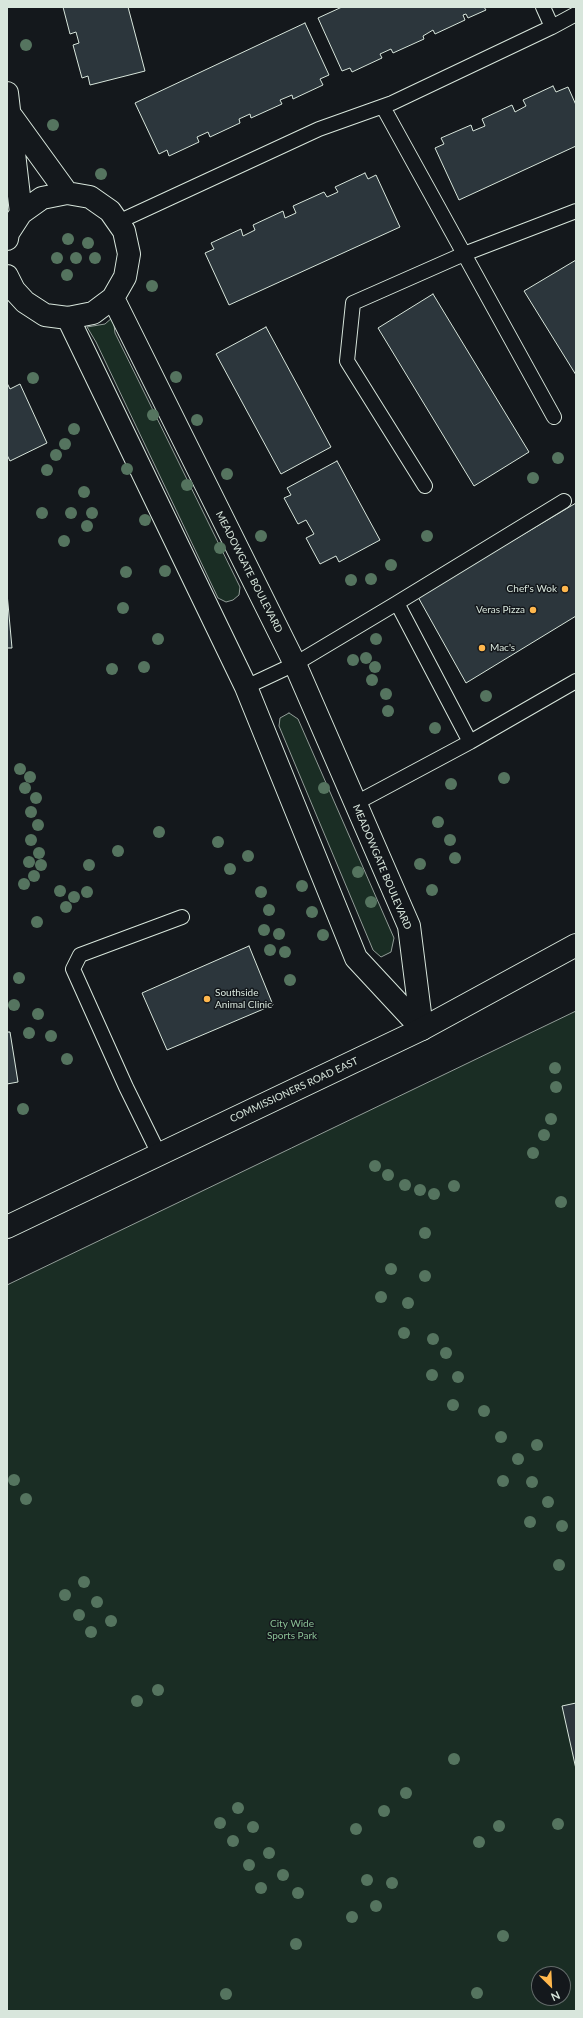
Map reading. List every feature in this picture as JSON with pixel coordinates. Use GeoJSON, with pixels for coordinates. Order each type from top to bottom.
{"type":"FeatureCollection","features":[{"type":"Feature","properties":{"kind":"street"},"geometry":{"type":"LineString","coordinates":[[7,93],[11,116],[21,213]]}},
{"type":"Feature","properties":{"kind":"street"},"geometry":{"type":"LineString","coordinates":[[11,116],[67,193]]}},
{"type":"Feature","properties":{"kind":"street"},"geometry":{"type":"LineString","coordinates":[[7,239],[8,233],[21,213],[42,198],[67,193],[90,198],[110,211],[124,231],[129,254],[125,277],[112,298],[92,313],[68,318],[45,315],[16,303],[14,290],[7,276]]}},
{"type":"Feature","properties":{"kind":"street","name":"MEADOWGATE BOULEVARD"},"geometry":{"type":"LineString","coordinates":[[112,298],[295,664],[409,926],[422,1029]]}},
{"type":"Feature","properties":{"kind":"street"},"geometry":{"type":"LineString","coordinates":[[68,318],[246,687],[356,958],[422,1029]]}},
{"type":"Feature","properties":{"kind":"street","name":"COMMISSIONERS ROAD EAST"},"geometry":{"type":"LineString","coordinates":[[7,1227],[422,1029],[576,944]]}},
{"type":"Feature","properties":{"kind":"lane"},"geometry":{"type":"LineString","coordinates":[[543,7],[552,27]]}},
{"type":"Feature","properties":{"kind":"lane"},"geometry":{"type":"LineString","coordinates":[[118,222],[319,129],[383,107],[552,27],[576,14]]}},
{"type":"Feature","properties":{"kind":"lane"},"geometry":{"type":"LineString","coordinates":[[383,107],[554,417]]}},
{"type":"Feature","properties":{"kind":"lane"},"geometry":{"type":"LineString","coordinates":[[425,486],[347,361],[353,303],[464,254],[576,211]]}},
{"type":"Feature","properties":{"kind":"lane"},"geometry":{"type":"LineString","coordinates":[[246,687],[295,664],[564,501]]}},
{"type":"Feature","properties":{"kind":"lane"},"geometry":{"type":"LineString","coordinates":[[397,603],[470,742]]}},
{"type":"Feature","properties":{"kind":"lane"},"geometry":{"type":"LineString","coordinates":[[356,803],[470,742],[576,681]]}},
{"type":"Feature","properties":{"kind":"lane"},"geometry":{"type":"LineString","coordinates":[[160,1154],[126,1087],[73,969],[80,955],[182,917]]}},
{"type":"Feature","properties":{"kind":"green space"},"geometry":{"type":"Polygon","coordinates":[[[113,317],[115,333],[240,587],[239,595],[233,600],[226,602],[218,598],[96,342],[87,327],[105,324],[113,317]]]}},
{"type":"Feature","properties":{"kind":"green space"},"geometry":{"type":"Polygon","coordinates":[[[289,713],[298,719],[394,938],[391,952],[381,957],[373,950],[279,726],[280,718],[289,713]]]}},
{"type":"Feature","properties":{"kind":"green space","name":"City Wide Sports Park"},"geometry":{"type":"Polygon","coordinates":[[[576,1011],[576,2011],[7,2011],[7,1285],[576,1011]]]}},
{"type":"Feature","properties":{"kind":"building"},"geometry":{"type":"Polygon","coordinates":[[[63,7],[128,7],[145,71],[90,85],[88,76],[82,78],[73,45],[79,43],[76,32],[70,34],[63,7]]]}},
{"type":"Feature","properties":{"kind":"building"},"geometry":{"type":"Polygon","coordinates":[[[342,7],[484,7],[486,10],[468,18],[466,14],[463,15],[465,20],[435,34],[433,30],[423,36],[424,39],[393,53],[391,49],[380,54],[382,58],[352,72],[350,68],[342,71],[318,18],[342,7]]]}},
{"type":"Feature","properties":{"kind":"building"},"geometry":{"type":"Polygon","coordinates":[[[305,23],[329,75],[320,79],[323,85],[293,99],[292,95],[280,100],[282,104],[251,118],[250,114],[239,119],[240,123],[210,137],[208,132],[197,137],[199,142],[169,156],[167,150],[159,154],[135,103],[305,23]]]}},
{"type":"Feature","properties":{"kind":"building"},"geometry":{"type":"Polygon","coordinates":[[[553,86],[556,92],[568,87],[576,105],[576,146],[459,200],[435,148],[444,144],[441,138],[471,125],[473,131],[485,126],[482,119],[512,105],[515,112],[526,106],[523,100],[553,86]]]}},
{"type":"Feature","properties":{"kind":"building"},"geometry":{"type":"Polygon","coordinates":[[[365,173],[368,179],[376,175],[400,227],[229,305],[205,253],[214,249],[211,243],[241,229],[243,236],[255,230],[253,225],[283,211],[285,218],[296,213],[293,206],[324,192],[327,197],[338,192],[335,187],[365,173]]]}},
{"type":"Feature","properties":{"kind":"building"},"geometry":{"type":"Polygon","coordinates":[[[576,260],[576,375],[524,291],[576,260]]]}},
{"type":"Feature","properties":{"kind":"building"},"geometry":{"type":"Polygon","coordinates":[[[433,294],[529,452],[474,486],[378,328],[433,294]]]}},
{"type":"Feature","properties":{"kind":"building"},"geometry":{"type":"Polygon","coordinates":[[[266,327],[331,447],[281,474],[216,354],[266,327]]]}},
{"type":"Feature","properties":{"kind":"building"},"geometry":{"type":"Polygon","coordinates":[[[7,383],[10,389],[20,384],[47,443],[10,461],[7,455],[7,383]]]}},
{"type":"Feature","properties":{"kind":"building"},"geometry":{"type":"Polygon","coordinates":[[[337,461],[380,540],[339,562],[336,556],[320,564],[306,538],[314,534],[306,520],[298,524],[284,498],[291,495],[287,488],[337,461]]]}},
{"type":"Feature","properties":{"kind":"building"},"geometry":{"type":"Polygon","coordinates":[[[576,503],[576,616],[466,683],[418,597],[576,503]]]}},
{"type":"Feature","properties":{"kind":"building"},"geometry":{"type":"Polygon","coordinates":[[[7,593],[12,648],[7,648],[7,593]]]}},
{"type":"Feature","properties":{"kind":"building","name":"Southside Animal Clinic"},"geometry":{"type":"Polygon","coordinates":[[[249,946],[273,1005],[167,1050],[142,993],[249,946]]]}},
{"type":"Feature","properties":{"kind":"building"},"geometry":{"type":"Polygon","coordinates":[[[7,1032],[10,1032],[18,1082],[7,1084],[7,1032]]]}},
{"type":"Feature","properties":{"kind":"building"},"geometry":{"type":"Polygon","coordinates":[[[576,1703],[576,1769],[562,1706],[576,1703]]]}},
{"type":"Feature","properties":{"kind":"place","name":"Chef's Wok"},"geometry":{"type":"Point","coordinates":[565,589]}},
{"type":"Feature","properties":{"kind":"place","name":"Veras Pizza"},"geometry":{"type":"Point","coordinates":[533,610]}},
{"type":"Feature","properties":{"kind":"place","name":"Mac's"},"geometry":{"type":"Point","coordinates":[482,648]}},
{"type":"Feature","properties":{"kind":"place","name":"Southside Animal Clinic"},"geometry":{"type":"Point","coordinates":[207,999]}}]}
